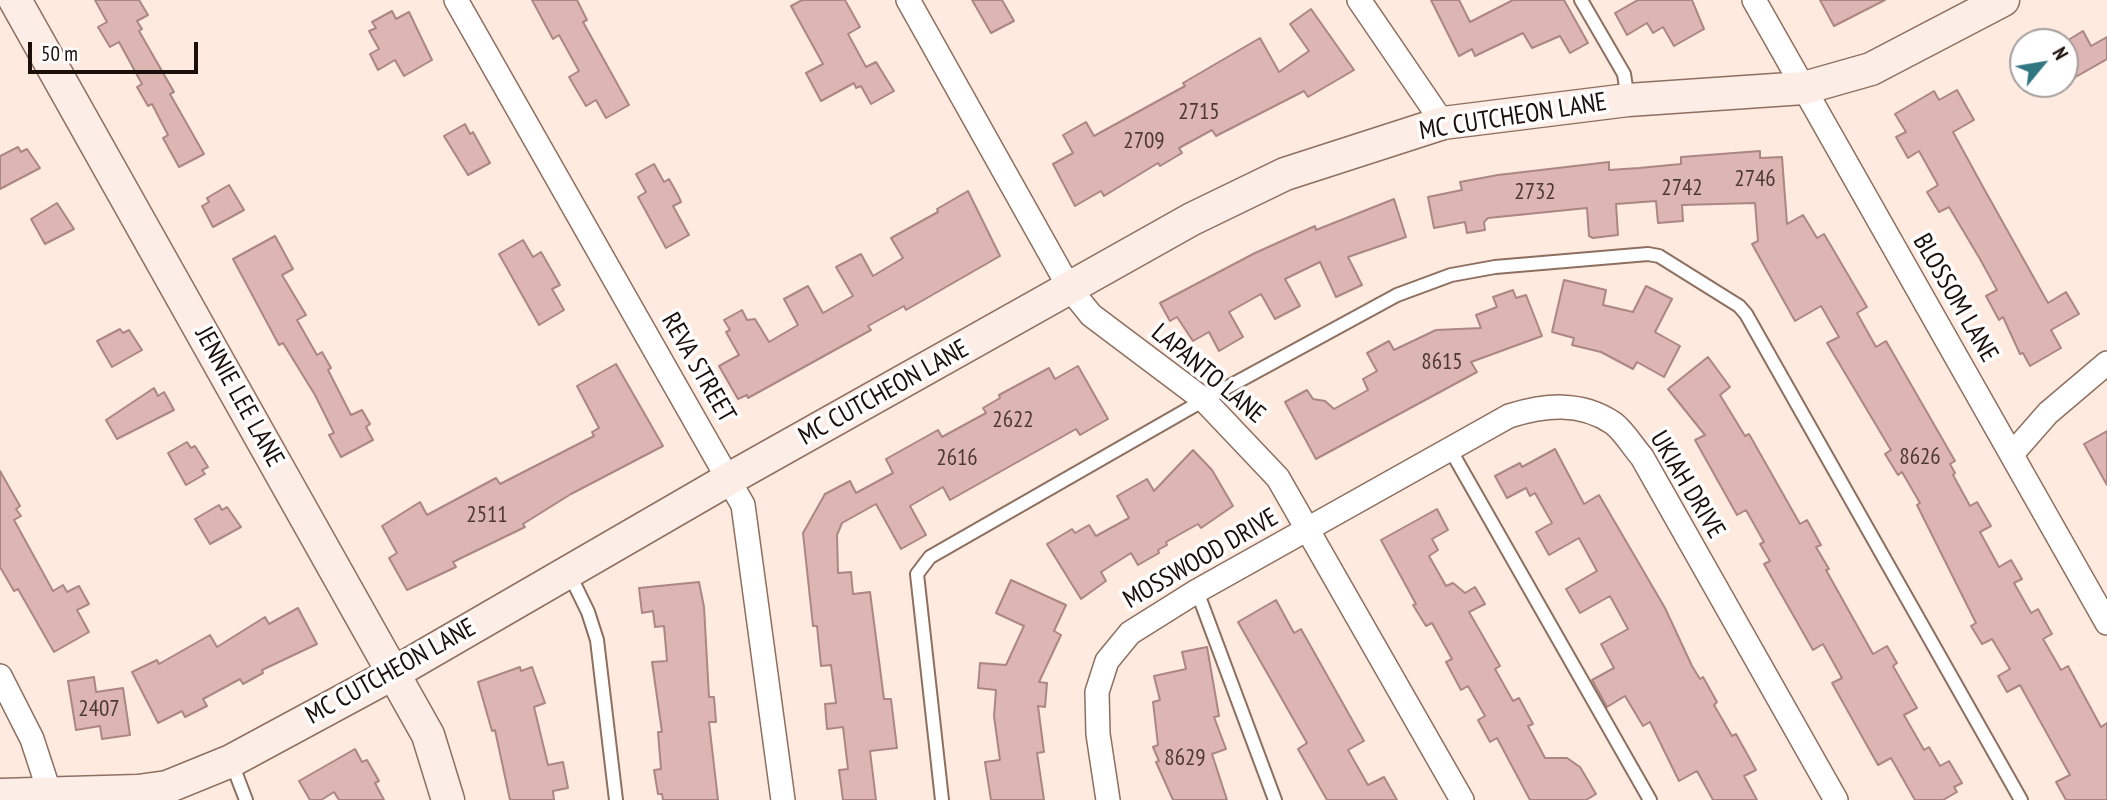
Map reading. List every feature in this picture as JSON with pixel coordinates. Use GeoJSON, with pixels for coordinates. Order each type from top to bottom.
{"type":"FeatureCollection","features":[{"type":"Feature","properties":{"kind":"street","name":"JENNIE LEE LANE"},"geometry":{"type":"LineString","coordinates":[[15,0],[428,735],[448,800]]}},
{"type":"Feature","properties":{"kind":"street","name":"REVA STREET"},"geometry":{"type":"LineString","coordinates":[[456,0],[743,505],[782,800]]}},
{"type":"Feature","properties":{"kind":"street","name":"LAPANTO LANE"},"geometry":{"type":"LineString","coordinates":[[908,0],[1070,289],[1091,315],[1204,400],[1278,478],[1462,800]]}},
{"type":"Feature","properties":{"kind":"street"},"geometry":{"type":"LineString","coordinates":[[1359,0],[1443,123]]}},
{"type":"Feature","properties":{"kind":"street","name":"BLOSSOM LANE"},"geometry":{"type":"LineString","coordinates":[[1754,0],[2107,623]]}},
{"type":"Feature","properties":{"kind":"street","name":"MC CUTCHEON LANE"},"geometry":{"type":"LineString","coordinates":[[0,795],[51,797],[167,787],[231,761],[394,673],[729,479],[1192,219],[1285,174],[1443,123],[1628,100],[1804,88],[1871,69],[2003,0]]}},
{"type":"Feature","properties":{"kind":"street"},"geometry":{"type":"LineString","coordinates":[[2012,454],[2048,413],[2107,363]]}},
{"type":"Feature","properties":{"kind":"street","name":"UKIAH DRIVE"},"geometry":{"type":"LineString","coordinates":[[1308,529],[1508,416],[1538,407],[1578,407],[1615,424],[1642,457],[1836,800]]}},
{"type":"Feature","properties":{"kind":"street","name":"MOSSWOOD DRIVE"},"geometry":{"type":"LineString","coordinates":[[1108,800],[1098,734],[1097,692],[1107,661],[1130,633],[1197,591],[1308,529]]}},
{"type":"Feature","properties":{"kind":"street"},"geometry":{"type":"LineString","coordinates":[[0,676],[32,739],[51,797]]}},
{"type":"Feature","properties":{"kind":"lane"},"geometry":{"type":"LineString","coordinates":[[1581,0],[1624,74],[1628,100]]}},
{"type":"Feature","properties":{"kind":"lane"},"geometry":{"type":"LineString","coordinates":[[942,800],[917,574],[930,557],[1373,306],[1451,275],[1495,267],[1648,254],[1659,256],[1739,306],[1746,314],[2021,800]]}},
{"type":"Feature","properties":{"kind":"lane"},"geometry":{"type":"LineString","coordinates":[[1450,449],[1650,800]]}},
{"type":"Feature","properties":{"kind":"lane"},"geometry":{"type":"LineString","coordinates":[[568,571],[588,612],[597,640],[616,800]]}},
{"type":"Feature","properties":{"kind":"lane"},"geometry":{"type":"LineString","coordinates":[[1197,591],[1276,800]]}},
{"type":"Feature","properties":{"kind":"lane"},"geometry":{"type":"LineString","coordinates":[[231,761],[246,800]]}},
{"type":"Feature","properties":{"kind":"building"},"geometry":{"type":"Polygon","coordinates":[[[95,0],[139,0],[148,15],[137,21],[142,29],[139,31],[174,92],[170,94],[204,154],[179,167],[163,138],[168,135],[152,104],[148,106],[137,87],[142,84],[119,42],[110,47],[98,27],[107,22],[95,0]]]}},
{"type":"Feature","properties":{"kind":"building"},"geometry":{"type":"Polygon","coordinates":[[[532,0],[577,0],[587,20],[583,22],[629,105],[606,118],[596,100],[586,106],[569,77],[579,71],[559,35],[553,39],[532,0]]]}},
{"type":"Feature","properties":{"kind":"building"},"geometry":{"type":"Polygon","coordinates":[[[802,0],[845,0],[860,27],[848,34],[866,67],[876,62],[894,91],[871,104],[861,86],[856,88],[854,83],[821,101],[806,73],[823,64],[791,6],[802,0]]]}},
{"type":"Feature","properties":{"kind":"building"},"geometry":{"type":"Polygon","coordinates":[[[972,0],[1002,0],[1014,21],[991,33],[972,0]]]}},
{"type":"Feature","properties":{"kind":"building"},"geometry":{"type":"Polygon","coordinates":[[[1431,0],[1459,0],[1470,22],[1513,0],[1564,0],[1588,43],[1570,53],[1560,36],[1532,48],[1523,33],[1475,56],[1472,49],[1459,56],[1431,0]]]}},
{"type":"Feature","properties":{"kind":"building"},"geometry":{"type":"Polygon","coordinates":[[[1638,0],[1692,0],[1704,29],[1674,46],[1663,27],[1653,33],[1647,23],[1627,35],[1615,13],[1638,0]]]}},
{"type":"Feature","properties":{"kind":"building"},"geometry":{"type":"Polygon","coordinates":[[[1820,0],[1885,0],[1834,26],[1820,0]]]}},
{"type":"Feature","properties":{"kind":"building"},"geometry":{"type":"Polygon","coordinates":[[[1311,9],[1354,70],[1308,97],[1304,91],[1216,136],[1212,130],[1179,148],[1182,153],[1160,166],[1158,163],[1104,196],[1101,191],[1075,206],[1053,164],[1073,153],[1063,135],[1086,122],[1094,136],[1185,86],[1183,83],[1260,38],[1279,72],[1309,51],[1290,24],[1311,9]]]}},
{"type":"Feature","properties":{"kind":"building"},"geometry":{"type":"Polygon","coordinates":[[[392,11],[396,19],[409,12],[432,60],[404,76],[395,60],[378,70],[370,54],[379,49],[369,31],[376,28],[372,22],[392,11]]]}},
{"type":"Feature","properties":{"kind":"building"},"geometry":{"type":"Polygon","coordinates":[[[2083,31],[2091,46],[2107,37],[2107,59],[2079,75],[2079,33],[2083,31]]]}},
{"type":"Feature","properties":{"kind":"building"},"geometry":{"type":"Polygon","coordinates":[[[1957,90],[1974,120],[1953,132],[2048,303],[2066,292],[2079,314],[2051,330],[2061,348],[2030,366],[2023,353],[2020,354],[2003,317],[1999,320],[1986,296],[1997,290],[1980,259],[1949,207],[1939,212],[1927,192],[1938,185],[1919,151],[1908,158],[1896,137],[1906,132],[1895,114],[1934,91],[1939,100],[1957,90]]]}},
{"type":"Feature","properties":{"kind":"building"},"geometry":{"type":"Polygon","coordinates":[[[465,124],[470,134],[473,132],[490,163],[468,175],[444,136],[465,124]]]}},
{"type":"Feature","properties":{"kind":"building"},"geometry":{"type":"Polygon","coordinates":[[[18,147],[21,152],[27,149],[40,168],[0,189],[0,156],[18,147]]]}},
{"type":"Feature","properties":{"kind":"building"},"geometry":{"type":"Polygon","coordinates":[[[1760,151],[1760,158],[1782,157],[1787,224],[1803,215],[1817,238],[1824,234],[1867,307],[1857,313],[1876,347],[1886,341],[1955,461],[1950,464],[1955,473],[1953,475],[1970,506],[1977,502],[1991,526],[1980,532],[1999,567],[2011,560],[2022,579],[2014,583],[2031,613],[2038,609],[2052,634],[2043,639],[2061,670],[2068,666],[2101,727],[2107,723],[2107,800],[2066,800],[2056,782],[2070,775],[2020,685],[2007,692],[1998,676],[2010,669],[1992,639],[1982,644],[1971,626],[1976,623],[1917,505],[1920,503],[1902,472],[1898,475],[1885,454],[1891,450],[1827,343],[1839,337],[1821,306],[1795,321],[1752,244],[1758,241],[1755,203],[1682,205],[1683,221],[1658,223],[1656,201],[1616,204],[1618,235],[1593,238],[1589,236],[1587,208],[1488,218],[1484,222],[1485,230],[1467,233],[1465,222],[1434,228],[1428,197],[1462,190],[1460,182],[1498,175],[1609,162],[1609,170],[1639,168],[1681,164],[1681,157],[1760,151]]]}},
{"type":"Feature","properties":{"kind":"building"},"geometry":{"type":"Polygon","coordinates":[[[654,164],[664,182],[669,179],[679,197],[681,202],[673,206],[689,235],[666,248],[638,197],[646,192],[636,174],[654,164]]]}},
{"type":"Feature","properties":{"kind":"building"},"geometry":{"type":"Polygon","coordinates":[[[229,185],[244,210],[213,227],[202,206],[209,202],[207,198],[229,185]]]}},
{"type":"Feature","properties":{"kind":"building"},"geometry":{"type":"Polygon","coordinates":[[[968,191],[1000,256],[906,310],[904,306],[868,326],[871,330],[748,398],[747,395],[738,399],[719,366],[739,355],[726,332],[730,330],[724,320],[742,310],[747,320],[755,319],[769,342],[798,325],[784,299],[808,286],[823,313],[853,296],[836,267],[861,254],[873,276],[903,258],[891,238],[938,212],[937,209],[968,191]]]}},
{"type":"Feature","properties":{"kind":"building"},"geometry":{"type":"Polygon","coordinates":[[[1394,199],[1406,237],[1348,257],[1362,285],[1336,297],[1320,262],[1285,279],[1300,306],[1275,319],[1261,294],[1229,312],[1243,337],[1219,351],[1209,332],[1193,341],[1177,317],[1170,321],[1160,303],[1255,253],[1315,226],[1316,230],[1394,199]]]}},
{"type":"Feature","properties":{"kind":"building"},"geometry":{"type":"Polygon","coordinates":[[[57,203],[74,229],[45,244],[31,219],[57,203]]]}},
{"type":"Feature","properties":{"kind":"building"},"geometry":{"type":"Polygon","coordinates":[[[275,236],[293,269],[282,275],[306,315],[297,320],[317,355],[322,352],[351,415],[362,410],[370,424],[366,427],[373,440],[341,457],[329,435],[334,433],[315,395],[283,343],[279,345],[233,259],[275,236]]]}},
{"type":"Feature","properties":{"kind":"building"},"geometry":{"type":"Polygon","coordinates":[[[523,240],[533,257],[541,252],[560,285],[552,289],[564,310],[539,325],[499,254],[523,240]]]}},
{"type":"Feature","properties":{"kind":"building"},"geometry":{"type":"Polygon","coordinates":[[[1564,280],[1606,290],[1603,305],[1633,312],[1646,286],[1672,299],[1655,332],[1680,346],[1664,377],[1637,362],[1633,369],[1601,352],[1572,345],[1574,338],[1552,332],[1564,280]]]}},
{"type":"Feature","properties":{"kind":"building"},"geometry":{"type":"Polygon","coordinates":[[[1513,290],[1516,298],[1526,295],[1542,336],[1471,362],[1477,372],[1316,459],[1285,402],[1307,390],[1313,399],[1325,401],[1334,409],[1368,390],[1363,379],[1377,371],[1367,353],[1389,341],[1394,350],[1436,330],[1481,328],[1476,315],[1497,307],[1493,297],[1513,290]]]}},
{"type":"Feature","properties":{"kind":"building"},"geometry":{"type":"Polygon","coordinates":[[[120,329],[123,333],[129,330],[142,350],[112,367],[97,341],[120,329]]]}},
{"type":"Feature","properties":{"kind":"building"},"geometry":{"type":"Polygon","coordinates":[[[1708,357],[1730,387],[1720,395],[1745,436],[1749,434],[1800,524],[1807,520],[1821,545],[1816,547],[1829,569],[1826,570],[1873,654],[1887,646],[1897,663],[1893,666],[1917,708],[1904,715],[1924,750],[1929,747],[1940,766],[1949,761],[1962,783],[1954,787],[1957,792],[1943,800],[1915,800],[1891,758],[1878,765],[1832,683],[1842,678],[1823,644],[1813,650],[1764,564],[1770,561],[1760,544],[1764,542],[1746,510],[1737,515],[1695,440],[1705,435],[1668,389],[1708,357]]]}},
{"type":"Feature","properties":{"kind":"building"},"geometry":{"type":"Polygon","coordinates":[[[616,364],[663,446],[571,494],[523,524],[525,527],[453,562],[456,567],[407,590],[389,558],[397,553],[382,526],[420,502],[427,515],[496,478],[500,484],[594,436],[592,432],[599,428],[577,386],[616,364]]]}},
{"type":"Feature","properties":{"kind":"building"},"geometry":{"type":"Polygon","coordinates":[[[1078,366],[1108,419],[1080,435],[1076,429],[950,500],[943,487],[910,506],[926,535],[901,549],[876,504],[842,523],[837,535],[838,573],[851,572],[853,594],[870,592],[884,699],[891,699],[897,748],[870,751],[876,800],[843,800],[839,770],[848,769],[843,727],[827,729],[825,704],[836,703],[831,665],[821,666],[817,626],[813,626],[803,533],[825,494],[850,481],[856,493],[893,473],[886,459],[938,430],[942,437],[986,413],[983,408],[1000,398],[999,395],[1049,368],[1055,379],[1078,366]]]}},
{"type":"Feature","properties":{"kind":"building"},"geometry":{"type":"Polygon","coordinates":[[[154,388],[158,396],[164,392],[174,410],[117,439],[106,420],[154,388]]]}},
{"type":"Feature","properties":{"kind":"building"},"geometry":{"type":"Polygon","coordinates":[[[2107,431],[2107,485],[2084,444],[2107,431]]]}},
{"type":"Feature","properties":{"kind":"building"},"geometry":{"type":"Polygon","coordinates":[[[187,442],[191,448],[195,446],[208,467],[202,470],[205,474],[186,485],[168,453],[187,442]]]}},
{"type":"Feature","properties":{"kind":"building"},"geometry":{"type":"Polygon","coordinates":[[[1555,449],[1584,504],[1599,495],[1665,608],[1692,666],[1700,679],[1703,677],[1717,702],[1714,705],[1732,736],[1736,734],[1756,770],[1744,776],[1757,800],[1713,800],[1697,771],[1679,781],[1650,722],[1643,726],[1625,696],[1607,707],[1592,680],[1614,668],[1601,644],[1628,629],[1610,596],[1580,613],[1566,589],[1597,571],[1579,538],[1549,555],[1536,532],[1552,523],[1535,493],[1530,496],[1526,488],[1507,498],[1495,476],[1520,463],[1522,467],[1555,449]]]}},
{"type":"Feature","properties":{"kind":"building"},"geometry":{"type":"Polygon","coordinates":[[[1193,450],[1212,470],[1233,506],[1201,528],[1198,524],[1166,542],[1167,545],[1158,550],[1159,553],[1138,565],[1131,553],[1101,572],[1106,581],[1081,599],[1047,544],[1072,529],[1075,533],[1089,525],[1096,536],[1129,518],[1117,496],[1147,479],[1154,491],[1193,450]]]}},
{"type":"Feature","properties":{"kind":"building"},"geometry":{"type":"Polygon","coordinates":[[[0,471],[20,506],[16,509],[21,516],[14,520],[53,591],[63,585],[67,592],[79,586],[89,604],[77,610],[89,632],[54,652],[18,589],[14,591],[0,567],[0,471]]]}},
{"type":"Feature","properties":{"kind":"building"},"geometry":{"type":"Polygon","coordinates":[[[219,505],[222,510],[227,507],[241,527],[210,544],[195,519],[219,505]]]}},
{"type":"Feature","properties":{"kind":"building"},"geometry":{"type":"Polygon","coordinates":[[[1437,509],[1448,530],[1432,539],[1438,550],[1429,556],[1446,586],[1453,583],[1465,593],[1475,587],[1485,604],[1469,612],[1500,666],[1495,669],[1513,701],[1519,698],[1533,724],[1528,726],[1545,758],[1567,758],[1580,767],[1596,794],[1586,800],[1530,800],[1497,738],[1490,742],[1478,720],[1485,716],[1468,686],[1461,690],[1446,662],[1452,659],[1432,623],[1426,626],[1413,605],[1416,604],[1381,540],[1437,509]]]}},
{"type":"Feature","properties":{"kind":"building"},"geometry":{"type":"Polygon","coordinates":[[[1011,580],[1066,605],[1054,631],[1061,635],[1039,682],[1047,683],[1045,707],[1038,706],[1044,752],[1037,753],[1044,800],[991,800],[985,762],[1000,760],[994,716],[996,690],[978,688],[980,663],[1006,665],[1024,626],[996,613],[1011,580]]]}},
{"type":"Feature","properties":{"kind":"building"},"geometry":{"type":"Polygon","coordinates":[[[699,582],[704,607],[709,697],[714,697],[716,722],[709,722],[718,800],[663,800],[662,794],[658,794],[654,770],[661,769],[658,732],[662,732],[652,662],[667,661],[664,626],[655,627],[653,611],[642,613],[639,588],[699,582]]]}},
{"type":"Feature","properties":{"kind":"building"},"geometry":{"type":"Polygon","coordinates":[[[1276,600],[1294,633],[1301,629],[1364,741],[1348,750],[1368,785],[1384,777],[1397,800],[1327,800],[1298,749],[1307,743],[1238,622],[1276,600]]]}},
{"type":"Feature","properties":{"kind":"building"},"geometry":{"type":"Polygon","coordinates":[[[298,608],[317,644],[262,670],[263,673],[243,684],[240,679],[203,699],[207,706],[185,717],[182,711],[158,723],[132,672],[157,660],[159,664],[210,635],[217,647],[265,617],[269,624],[298,608]]]}},
{"type":"Feature","properties":{"kind":"building"},"geometry":{"type":"Polygon","coordinates":[[[1207,647],[1219,716],[1214,717],[1226,749],[1212,754],[1227,800],[1173,800],[1156,762],[1159,761],[1153,747],[1158,745],[1153,702],[1160,700],[1154,676],[1186,669],[1182,652],[1207,647]]]}},
{"type":"Feature","properties":{"kind":"building"},"geometry":{"type":"Polygon","coordinates":[[[520,667],[521,671],[532,667],[545,703],[534,707],[548,765],[563,762],[568,788],[553,791],[554,800],[510,800],[495,730],[492,731],[478,682],[520,667]]]}},
{"type":"Feature","properties":{"kind":"building"},"geometry":{"type":"Polygon","coordinates":[[[94,677],[96,692],[123,688],[130,735],[102,739],[100,726],[76,730],[68,681],[94,677]]]}},
{"type":"Feature","properties":{"kind":"building"},"geometry":{"type":"Polygon","coordinates":[[[355,749],[362,762],[367,760],[379,781],[375,783],[384,800],[339,800],[334,792],[321,800],[310,800],[299,781],[355,749]]]}}]}
